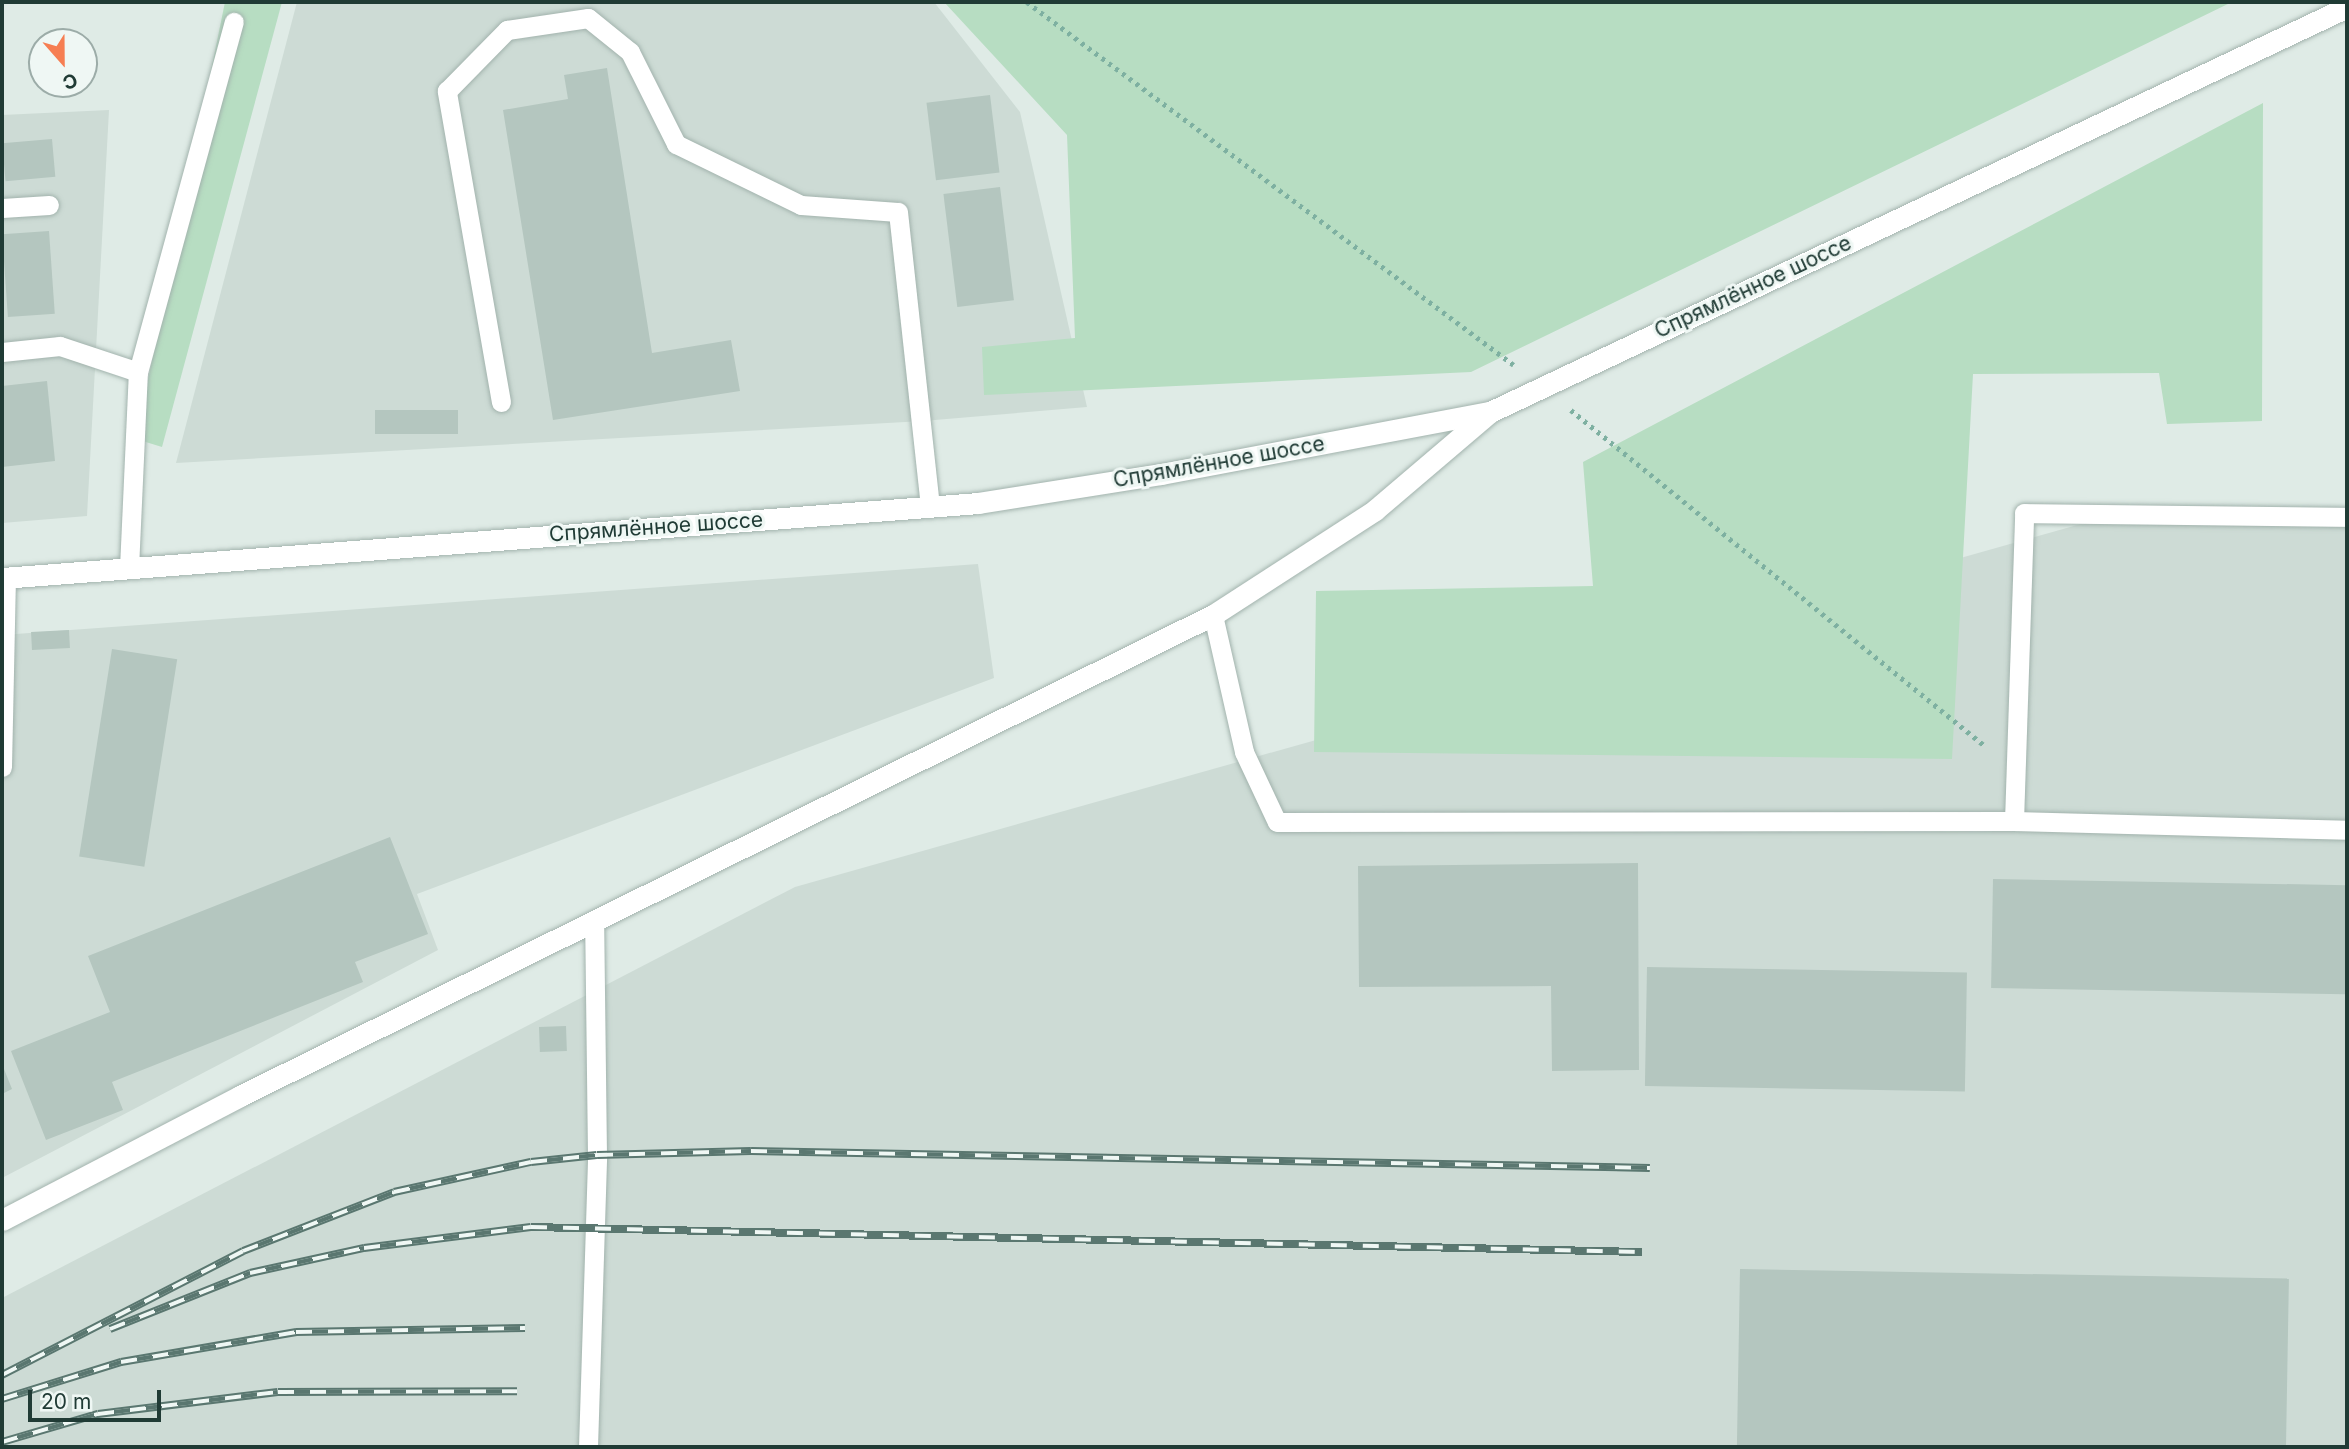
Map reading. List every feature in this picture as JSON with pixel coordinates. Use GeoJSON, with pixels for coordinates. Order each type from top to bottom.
{"type":"FeatureCollection","features":[{"type":"Feature","properties":{"kind":"main road","name":"Спрямлённое шоссе"},"geometry":{"type":"LineString","coordinates":[[4,577],[978,503],[1161,474],[1490,411],[2347,7]]}},
{"type":"Feature","properties":{"kind":"main road"},"geometry":{"type":"LineString","coordinates":[[2,1220],[240,1096],[1213,615],[1375,510],[1490,411]]}},
{"type":"Feature","properties":{"kind":"lane"},"geometry":{"type":"LineString","coordinates":[[501,402],[447,91],[507,30],[588,18],[630,52],[676,144],[801,205],[898,212],[930,506]]}},
{"type":"Feature","properties":{"kind":"lane"},"geometry":{"type":"LineString","coordinates":[[129,568],[138,372],[234,22]]}},
{"type":"Feature","properties":{"kind":"lane"},"geometry":{"type":"LineString","coordinates":[[2,208],[49,205]]}},
{"type":"Feature","properties":{"kind":"lane"},"geometry":{"type":"LineString","coordinates":[[2,352],[60,346],[138,372]]}},
{"type":"Feature","properties":{"kind":"lane"},"geometry":{"type":"LineString","coordinates":[[2014,821],[2024,513],[2347,517]]}},
{"type":"Feature","properties":{"kind":"lane"},"geometry":{"type":"LineString","coordinates":[[2,767],[4,577]]}},
{"type":"Feature","properties":{"kind":"lane"},"geometry":{"type":"LineString","coordinates":[[1213,615],[1244,752],[1278,822],[2014,821],[2347,830]]}},
{"type":"Feature","properties":{"kind":"lane"},"geometry":{"type":"LineString","coordinates":[[589,1447],[597,1167],[594,920]]}},
{"type":"Feature","properties":{"kind":"shaded area"},"geometry":{"type":"Polygon","coordinates":[[[297,2],[934,2],[1020,112],[1087,407],[923,421],[176,463],[297,2]]]}},
{"type":"Feature","properties":{"kind":"shaded area"},"geometry":{"type":"Polygon","coordinates":[[[109,110],[87,516],[2,523],[2,115],[109,110]]]}},
{"type":"Feature","properties":{"kind":"shaded area"},"geometry":{"type":"Polygon","coordinates":[[[2347,514],[2347,1447],[2,1447],[2,1298],[795,887],[2113,515],[2347,514]]]}},
{"type":"Feature","properties":{"kind":"shaded area"},"geometry":{"type":"Polygon","coordinates":[[[978,564],[994,678],[417,894],[438,950],[2,1178],[2,635],[978,564]]]}},
{"type":"Feature","properties":{"kind":"green space"},"geometry":{"type":"Polygon","coordinates":[[[225,2],[282,2],[162,447],[136,439],[225,2]]]}},
{"type":"Feature","properties":{"kind":"green space"},"geometry":{"type":"Polygon","coordinates":[[[944,2],[2232,2],[1471,372],[984,395],[982,347],[1075,338],[1067,135],[944,2]]]}},
{"type":"Feature","properties":{"kind":"green space"},"geometry":{"type":"Polygon","coordinates":[[[2263,103],[2262,421],[2167,424],[2159,373],[1973,374],[1952,759],[1314,752],[1316,591],[1593,586],[1583,462],[2263,103]]]}},
{"type":"Feature","properties":{"kind":"building"},"geometry":{"type":"Polygon","coordinates":[[[607,68],[652,353],[731,340],[740,391],[553,420],[503,110],[568,99],[564,75],[607,68]]]}},
{"type":"Feature","properties":{"kind":"building"},"geometry":{"type":"Polygon","coordinates":[[[990,95],[1000,172],[936,180],[926,103],[990,95]]]}},
{"type":"Feature","properties":{"kind":"building"},"geometry":{"type":"Polygon","coordinates":[[[52,139],[55,177],[6,181],[2,143],[52,139]]]}},
{"type":"Feature","properties":{"kind":"building"},"geometry":{"type":"Polygon","coordinates":[[[1000,187],[1014,300],[957,307],[943,194],[1000,187]]]}},
{"type":"Feature","properties":{"kind":"building"},"geometry":{"type":"Polygon","coordinates":[[[49,231],[55,314],[8,317],[2,234],[49,231]]]}},
{"type":"Feature","properties":{"kind":"building"},"geometry":{"type":"Polygon","coordinates":[[[47,381],[55,461],[2,467],[2,386],[47,381]]]}},
{"type":"Feature","properties":{"kind":"building"},"geometry":{"type":"Polygon","coordinates":[[[375,410],[458,410],[458,434],[375,434],[375,410]]]}},
{"type":"Feature","properties":{"kind":"building"},"geometry":{"type":"Polygon","coordinates":[[[69,630],[70,648],[32,650],[31,632],[69,630]]]}},
{"type":"Feature","properties":{"kind":"building"},"geometry":{"type":"Polygon","coordinates":[[[112,649],[177,659],[144,867],[79,856],[112,649]]]}},
{"type":"Feature","properties":{"kind":"building"},"geometry":{"type":"Polygon","coordinates":[[[390,837],[428,934],[355,962],[363,982],[112,1082],[123,1110],[46,1140],[11,1051],[110,1012],[88,956],[390,837]]]}},
{"type":"Feature","properties":{"kind":"building"},"geometry":{"type":"Polygon","coordinates":[[[1638,863],[1639,1070],[1552,1071],[1551,986],[1359,987],[1358,866],[1638,863]]]}},
{"type":"Feature","properties":{"kind":"building"},"geometry":{"type":"Polygon","coordinates":[[[1993,879],[2347,885],[2345,994],[1991,988],[1993,879]]]}},
{"type":"Feature","properties":{"kind":"building"},"geometry":{"type":"Polygon","coordinates":[[[1647,967],[1967,973],[1965,1092],[1645,1086],[1647,967]]]}},
{"type":"Feature","properties":{"kind":"building"},"geometry":{"type":"Polygon","coordinates":[[[566,1026],[567,1051],[540,1052],[539,1027],[566,1026]]]}},
{"type":"Feature","properties":{"kind":"building"},"geometry":{"type":"Polygon","coordinates":[[[2,1064],[12,1089],[2,1094],[2,1064]]]}},
{"type":"Feature","properties":{"kind":"building"},"geometry":{"type":"Polygon","coordinates":[[[1740,1269],[2289,1279],[2286,1447],[1737,1447],[1740,1269]]]}},
{"type":"Feature","properties":{"kind":"railway"},"geometry":{"type":"LineString","coordinates":[[2,1375],[243,1251],[394,1192],[531,1162],[597,1155],[751,1151],[1650,1168]]}},
{"type":"Feature","properties":{"kind":"railway"},"geometry":{"type":"LineString","coordinates":[[110,1329],[250,1273],[364,1248],[531,1227],[1642,1252]]}},
{"type":"Feature","properties":{"kind":"railway"},"geometry":{"type":"LineString","coordinates":[[2,1399],[121,1362],[296,1332],[525,1328]]}},
{"type":"Feature","properties":{"kind":"railway"},"geometry":{"type":"LineString","coordinates":[[2,1442],[98,1414],[278,1392],[517,1391]]}}]}
